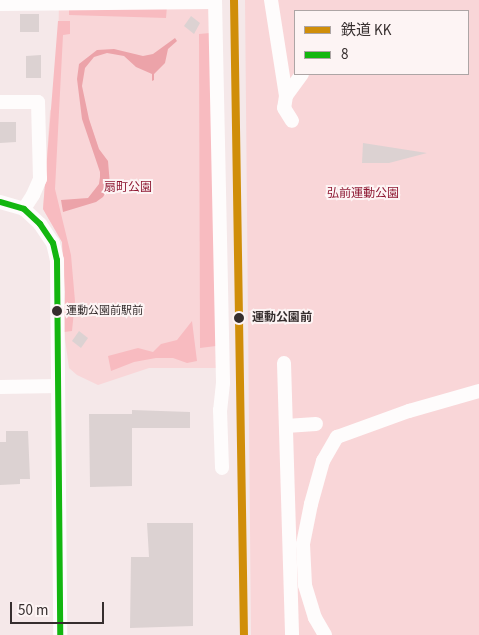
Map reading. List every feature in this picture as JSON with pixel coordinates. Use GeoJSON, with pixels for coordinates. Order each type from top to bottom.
{"type":"FeatureCollection","features":[{"type":"Feature","properties":{"kind":"street"},"geometry":{"type":"LineString","coordinates":[[271,0],[286,96],[284,108],[292,121]]}},
{"type":"Feature","properties":{"kind":"street"},"geometry":{"type":"LineString","coordinates":[[0,4],[215,1],[223,384],[220,410],[222,468]]}},
{"type":"Feature","properties":{"kind":"street"},"geometry":{"type":"LineString","coordinates":[[286,96],[301,75]]}},
{"type":"Feature","properties":{"kind":"street"},"geometry":{"type":"LineString","coordinates":[[0,102],[38,102],[40,178],[33,196],[24,209]]}},
{"type":"Feature","properties":{"kind":"street"},"geometry":{"type":"LineString","coordinates":[[0,202],[24,209],[40,224],[53,243],[57,260],[60,635]]}},
{"type":"Feature","properties":{"kind":"street"},"geometry":{"type":"LineString","coordinates":[[284,363],[292,635]]}},
{"type":"Feature","properties":{"kind":"street"},"geometry":{"type":"LineString","coordinates":[[0,387],[58,386]]}},
{"type":"Feature","properties":{"kind":"street"},"geometry":{"type":"LineString","coordinates":[[325,635],[316,618],[305,585],[303,544],[311,504],[323,461],[337,437],[408,411],[479,391]]}},
{"type":"Feature","properties":{"kind":"street"},"geometry":{"type":"LineString","coordinates":[[286,426],[316,424]]}},
{"type":"Feature","properties":{"kind":"green space","name":"弘前運動公園"},"geometry":{"type":"Polygon","coordinates":[[[245,0],[479,0],[479,635],[251,635],[245,0]]]}},
{"type":"Feature","properties":{"kind":"green space","name":"扇町公園"},"geometry":{"type":"Polygon","coordinates":[[[59,3],[210,9],[216,368],[149,368],[98,385],[77,375],[69,368],[64,332],[65,292],[62,242],[43,209],[50,111],[57,98],[59,3]]]}},
{"type":"Feature","properties":{"kind":"shaded area"},"geometry":{"type":"Polygon","coordinates":[[[69,3],[167,6],[166,18],[69,15],[69,3]]]}},
{"type":"Feature","properties":{"kind":"shaded area"},"geometry":{"type":"Polygon","coordinates":[[[58,21],[70,21],[70,34],[63,35],[55,189],[71,255],[75,301],[72,331],[64,332],[65,292],[62,242],[43,209],[58,21]]]}},
{"type":"Feature","properties":{"kind":"shaded area"},"geometry":{"type":"Polygon","coordinates":[[[210,33],[216,346],[200,348],[199,34],[210,33]]]}},
{"type":"Feature","properties":{"kind":"shaded area"},"geometry":{"type":"Polygon","coordinates":[[[175,38],[177,41],[168,49],[165,63],[154,74],[154,80],[152,81],[152,74],[136,67],[124,56],[107,53],[94,57],[85,68],[82,86],[89,119],[99,149],[108,161],[110,185],[103,197],[96,202],[63,212],[61,200],[88,198],[99,184],[100,177],[82,119],[77,79],[79,64],[97,50],[114,49],[143,56],[153,54],[175,38]]]}},
{"type":"Feature","properties":{"kind":"shaded area"},"geometry":{"type":"Polygon","coordinates":[[[192,321],[197,361],[187,363],[173,358],[156,358],[134,362],[111,371],[108,356],[138,348],[153,352],[161,344],[177,340],[192,321]]]}},
{"type":"Feature","properties":{"kind":"building"},"geometry":{"type":"Polygon","coordinates":[[[20,14],[39,14],[39,32],[20,32],[20,14]]]}},
{"type":"Feature","properties":{"kind":"building"},"geometry":{"type":"Polygon","coordinates":[[[191,16],[200,23],[194,34],[184,26],[191,16]]]}},
{"type":"Feature","properties":{"kind":"building"},"geometry":{"type":"Polygon","coordinates":[[[41,55],[41,78],[26,78],[26,56],[41,55]]]}},
{"type":"Feature","properties":{"kind":"building"},"geometry":{"type":"Polygon","coordinates":[[[0,122],[16,122],[16,142],[0,143],[0,122]]]}},
{"type":"Feature","properties":{"kind":"building"},"geometry":{"type":"Polygon","coordinates":[[[363,143],[427,153],[389,163],[362,163],[363,143]]]}},
{"type":"Feature","properties":{"kind":"building"},"geometry":{"type":"Polygon","coordinates":[[[79,331],[88,338],[81,348],[72,341],[79,331]]]}},
{"type":"Feature","properties":{"kind":"building"},"geometry":{"type":"Polygon","coordinates":[[[132,410],[190,412],[190,428],[132,428],[132,486],[90,487],[89,414],[132,414],[132,410]]]}},
{"type":"Feature","properties":{"kind":"building"},"geometry":{"type":"Polygon","coordinates":[[[6,431],[28,431],[30,479],[20,479],[20,484],[0,485],[0,442],[6,442],[6,431]]]}},
{"type":"Feature","properties":{"kind":"building"},"geometry":{"type":"Polygon","coordinates":[[[147,523],[193,523],[193,626],[130,628],[131,557],[149,557],[147,523]]]}},
{"type":"Feature","properties":{"kind":"rail line","name":"KK"},"geometry":{"type":"LineString","coordinates":[[234,0],[244,635]]}},
{"type":"Feature","properties":{"kind":"transit line","name":"8"},"geometry":{"type":"LineString","coordinates":[[0,202],[24,209],[40,224],[53,243],[57,260],[60,635]]}},
{"type":"Feature","properties":{"kind":"place","name":"運動公園前駅前"},"geometry":{"type":"Point","coordinates":[57,311]}},
{"type":"Feature","properties":{"kind":"place","name":"運動公園前"},"geometry":{"type":"Point","coordinates":[239,318]}}]}
